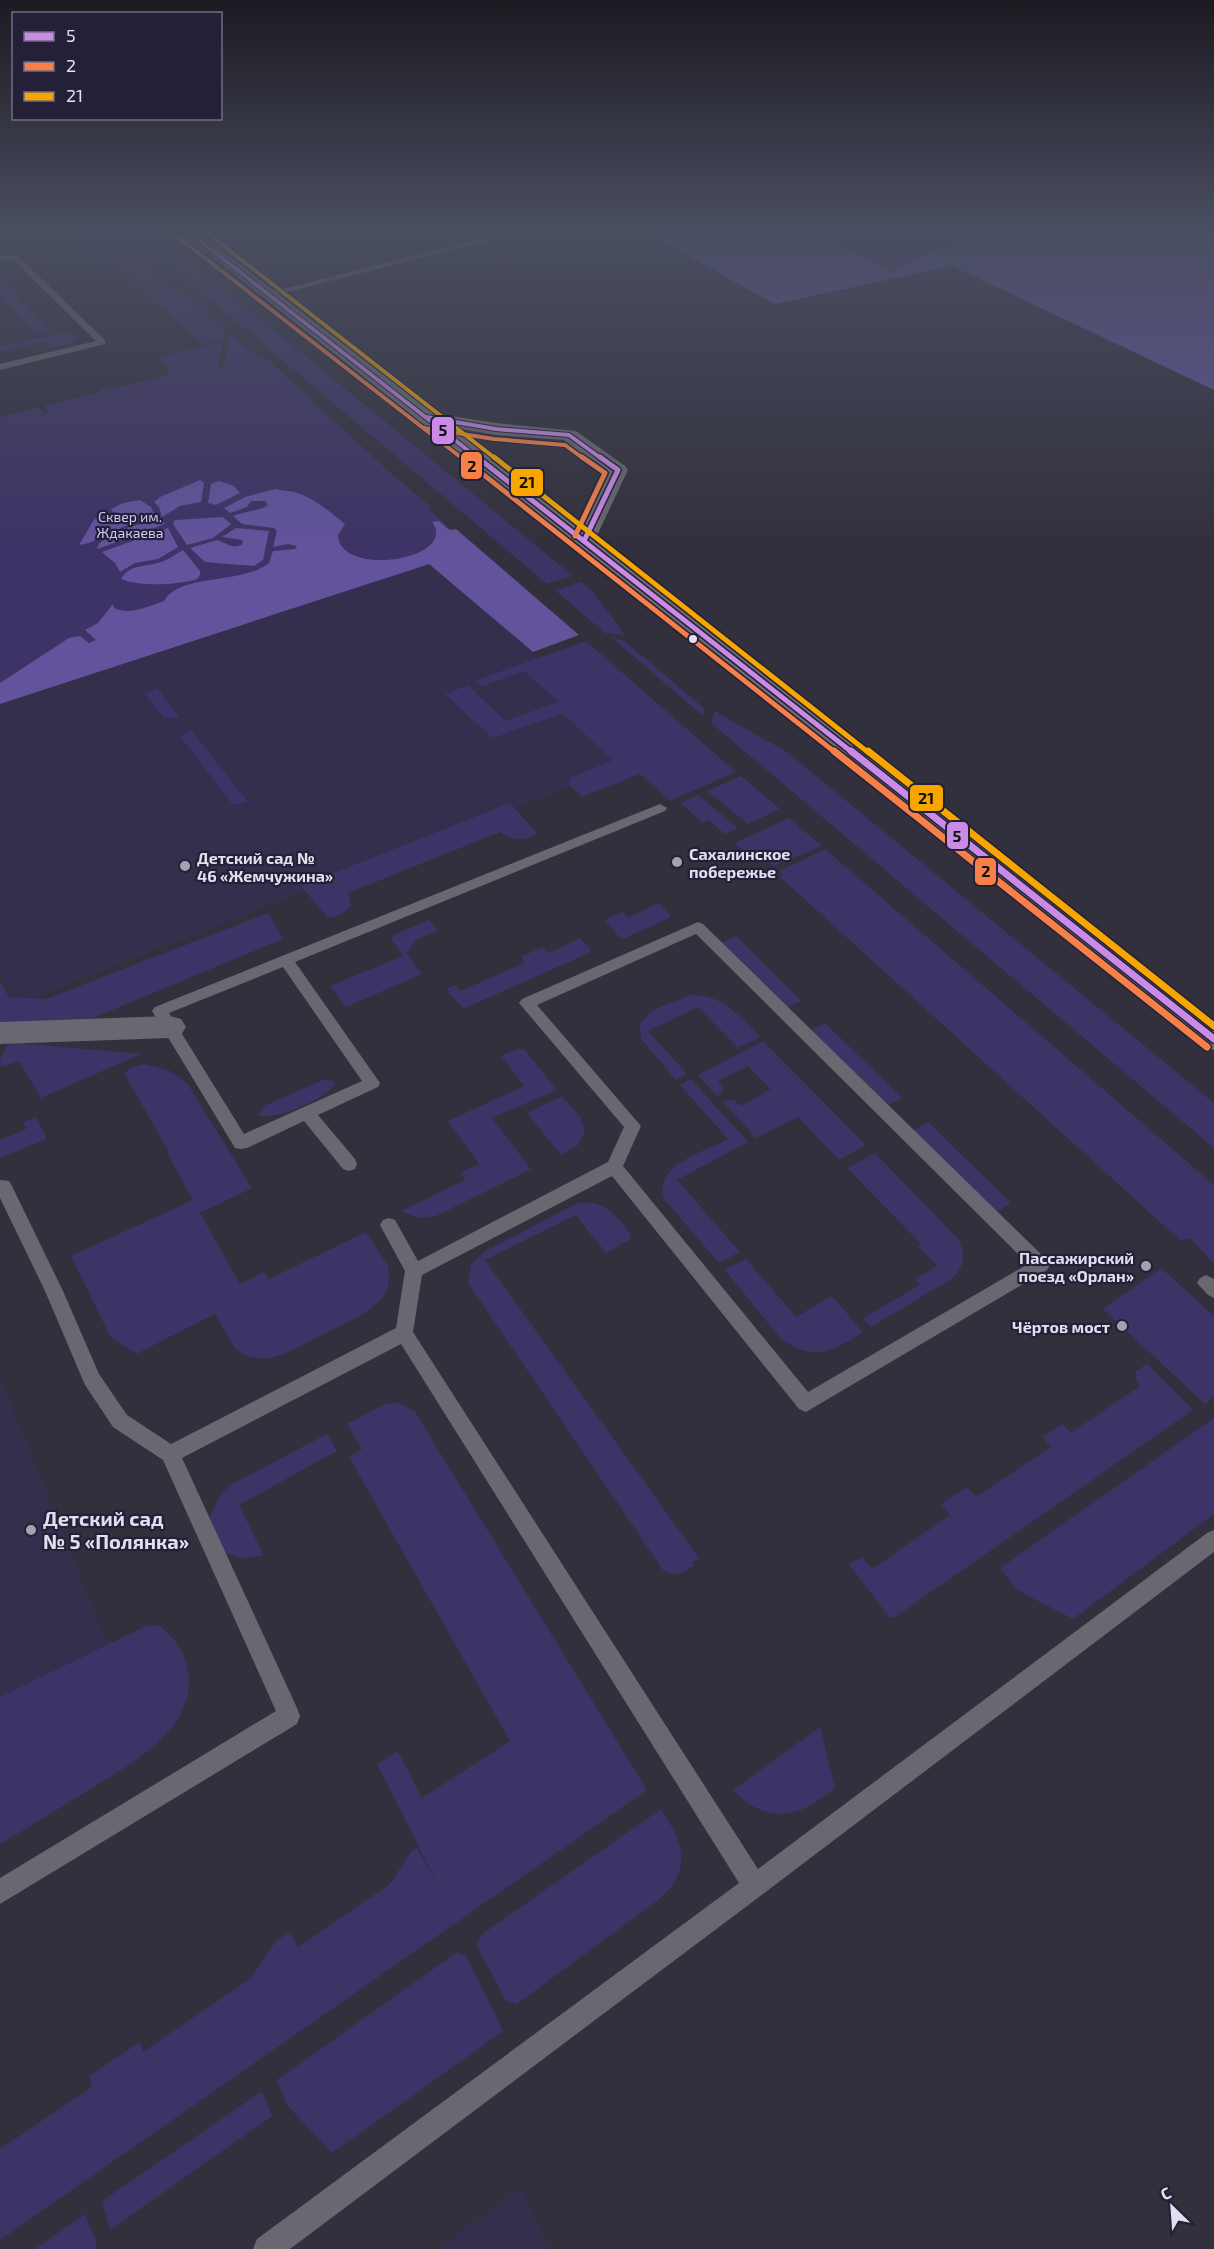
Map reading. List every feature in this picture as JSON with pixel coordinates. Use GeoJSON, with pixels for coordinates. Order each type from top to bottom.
{"type":"FeatureCollection","features":[{"type":"Feature","properties":{"kind":"main road"},"geometry":{"type":"LineString","coordinates":[[318,334],[1214,1039]]}},
{"type":"Feature","properties":{"kind":"street"},"geometry":{"type":"LineString","coordinates":[[426,418],[496,429],[569,435],[618,470],[584,541]]}},
{"type":"Feature","properties":{"kind":"street"},"geometry":{"type":"LineString","coordinates":[[0,1033],[170,1028]]}},
{"type":"Feature","properties":{"kind":"lane"},"geometry":{"type":"LineString","coordinates":[[0,367],[102,342],[94,334]]}},
{"type":"Feature","properties":{"kind":"lane"},"geometry":{"type":"LineString","coordinates":[[286,960],[372,1083],[241,1143],[160,1011],[660,808]]}},
{"type":"Feature","properties":{"kind":"lane"},"geometry":{"type":"LineString","coordinates":[[414,1271],[614,1167],[633,1125],[527,1003],[698,927],[1041,1265],[806,1402],[614,1167]]}},
{"type":"Feature","properties":{"kind":"lane"},"geometry":{"type":"LineString","coordinates":[[307,1113],[349,1164]]}},
{"type":"Feature","properties":{"kind":"lane"},"geometry":{"type":"LineString","coordinates":[[0,1892],[289,1716],[171,1454],[120,1421],[92,1379],[54,1291],[3,1186]]}},
{"type":"Feature","properties":{"kind":"lane"},"geometry":{"type":"LineString","coordinates":[[389,1225],[414,1271],[404,1334],[755,1886]]}},
{"type":"Feature","properties":{"kind":"lane"},"geometry":{"type":"LineString","coordinates":[[171,1454],[404,1334]]}},
{"type":"Feature","properties":{"kind":"lane"},"geometry":{"type":"LineString","coordinates":[[267,2249],[755,1886],[1214,1540]]}},
{"type":"Feature","properties":{"kind":"shaded area"},"geometry":{"type":"Polygon","coordinates":[[[1096,334],[1214,334],[1214,390],[1096,334]]]}},
{"type":"Feature","properties":{"kind":"shaded area"},"geometry":{"type":"Polygon","coordinates":[[[200,480],[204,483],[201,502],[180,506],[162,517],[159,507],[154,502],[160,497],[200,480]]]}},
{"type":"Feature","properties":{"kind":"shaded area"},"geometry":{"type":"Polygon","coordinates":[[[219,481],[234,486],[240,493],[216,505],[208,503],[211,484],[219,481]]]}},
{"type":"Feature","properties":{"kind":"shaded area"},"geometry":{"type":"Polygon","coordinates":[[[275,489],[292,491],[308,498],[345,524],[338,535],[344,549],[357,557],[376,560],[396,559],[415,554],[429,546],[436,535],[432,522],[439,521],[449,530],[456,529],[579,635],[533,652],[429,564],[0,704],[0,683],[69,638],[80,636],[89,643],[96,640],[85,630],[98,623],[113,604],[114,608],[126,611],[146,608],[164,601],[172,592],[183,586],[257,570],[269,563],[273,551],[295,549],[297,546],[288,544],[273,547],[277,531],[274,528],[242,524],[233,516],[265,507],[268,505],[265,501],[251,501],[247,507],[230,513],[224,508],[245,497],[275,489]]]}},
{"type":"Feature","properties":{"kind":"shaded area"},"geometry":{"type":"Polygon","coordinates":[[[140,500],[151,507],[154,514],[136,516],[113,512],[111,509],[123,503],[140,500]]]}},
{"type":"Feature","properties":{"kind":"shaded area"},"geometry":{"type":"Polygon","coordinates":[[[97,517],[144,519],[79,545],[97,517]]]}},
{"type":"Feature","properties":{"kind":"shaded area"},"geometry":{"type":"Polygon","coordinates":[[[223,517],[231,524],[213,538],[187,545],[173,524],[175,520],[223,517]]]}},
{"type":"Feature","properties":{"kind":"shaded area"},"geometry":{"type":"Polygon","coordinates":[[[155,521],[163,521],[165,524],[97,548],[113,534],[155,521]]]}},
{"type":"Feature","properties":{"kind":"shaded area"},"geometry":{"type":"Polygon","coordinates":[[[168,528],[178,547],[158,559],[135,563],[120,572],[115,563],[102,552],[168,528]]]}},
{"type":"Feature","properties":{"kind":"shaded area"},"geometry":{"type":"Polygon","coordinates":[[[236,528],[269,531],[263,560],[254,566],[205,562],[190,548],[217,540],[239,546],[243,544],[242,540],[222,537],[236,528]]]}},
{"type":"Feature","properties":{"kind":"shaded area"},"geometry":{"type":"Polygon","coordinates":[[[183,550],[200,571],[197,579],[159,584],[128,582],[121,579],[133,568],[156,564],[183,550]]]}},
{"type":"Feature","properties":{"kind":"shaded area","name":"Детский сад № 46 «Жемчужина»"},"geometry":{"type":"Polygon","coordinates":[[[435,563],[650,756],[15,1005],[0,976],[0,700],[435,563]]]}},
{"type":"Feature","properties":{"kind":"shaded area","name":"Детский сад № 5 «Полянка»"},"geometry":{"type":"Polygon","coordinates":[[[0,1377],[124,1683],[0,1754],[0,1377]]]}},
{"type":"Feature","properties":{"kind":"shaded area"},"geometry":{"type":"Polygon","coordinates":[[[521,2188],[549,2249],[437,2249],[521,2188]]]}},
{"type":"Feature","properties":{"kind":"green space"},"geometry":{"type":"Polygon","coordinates":[[[58,334],[74,334],[77,338],[73,342],[50,348],[42,342],[0,351],[0,347],[58,334]]]}},
{"type":"Feature","properties":{"kind":"green space"},"geometry":{"type":"Polygon","coordinates":[[[191,334],[224,334],[223,339],[202,344],[191,334]]]}},
{"type":"Feature","properties":{"kind":"green space","name":"Сквер им. Ждакаева"},"geometry":{"type":"Polygon","coordinates":[[[230,334],[258,358],[264,356],[431,507],[428,508],[474,551],[0,700],[0,417],[38,407],[44,414],[49,412],[44,406],[100,392],[99,390],[111,387],[113,389],[164,376],[170,372],[157,357],[223,342],[218,368],[224,367],[230,334]]]}},
{"type":"Feature","properties":{"kind":"green space"},"geometry":{"type":"Polygon","coordinates":[[[251,334],[279,334],[573,576],[547,584],[251,334]]]}},
{"type":"Feature","properties":{"kind":"green space"},"geometry":{"type":"Polygon","coordinates":[[[581,582],[592,591],[625,635],[605,633],[555,590],[581,582]]]}},
{"type":"Feature","properties":{"kind":"green space"},"geometry":{"type":"Polygon","coordinates":[[[612,638],[623,640],[705,709],[703,716],[612,638]]]}},
{"type":"Feature","properties":{"kind":"green space"},"geometry":{"type":"Polygon","coordinates":[[[586,641],[736,772],[670,801],[640,774],[582,797],[569,785],[570,778],[613,760],[563,714],[492,738],[445,694],[468,685],[505,721],[558,702],[525,671],[482,686],[476,680],[586,641]]]}},
{"type":"Feature","properties":{"kind":"green space"},"geometry":{"type":"Polygon","coordinates":[[[157,688],[179,717],[165,719],[145,694],[157,688]]]}},
{"type":"Feature","properties":{"kind":"green space"},"geometry":{"type":"Polygon","coordinates":[[[715,711],[787,752],[1214,1103],[1214,1148],[711,723],[715,711]]]}},
{"type":"Feature","properties":{"kind":"green space"},"geometry":{"type":"Polygon","coordinates":[[[191,730],[248,802],[233,805],[180,736],[191,730]]]}},
{"type":"Feature","properties":{"kind":"green space"},"geometry":{"type":"Polygon","coordinates":[[[741,776],[780,809],[748,824],[707,791],[741,776]]]}},
{"type":"Feature","properties":{"kind":"green space"},"geometry":{"type":"Polygon","coordinates":[[[698,795],[738,828],[725,834],[709,820],[703,823],[680,803],[698,795]]]}},
{"type":"Feature","properties":{"kind":"green space"},"geometry":{"type":"Polygon","coordinates":[[[510,803],[537,833],[528,838],[518,839],[500,832],[348,893],[351,905],[338,915],[328,918],[301,886],[510,803]]]}},
{"type":"Feature","properties":{"kind":"green space"},"geometry":{"type":"Polygon","coordinates":[[[789,818],[822,846],[773,866],[760,854],[751,858],[735,843],[789,818]]]}},
{"type":"Feature","properties":{"kind":"green space"},"geometry":{"type":"Polygon","coordinates":[[[825,849],[1214,1185],[1214,1264],[1190,1238],[1181,1241],[779,876],[783,874],[779,871],[825,849]]]}},
{"type":"Feature","properties":{"kind":"green space"},"geometry":{"type":"Polygon","coordinates":[[[659,903],[670,915],[669,918],[625,938],[619,937],[605,920],[622,912],[628,918],[659,903]]]}},
{"type":"Feature","properties":{"kind":"green space"},"geometry":{"type":"Polygon","coordinates":[[[268,913],[283,938],[280,940],[86,1021],[0,1023],[0,981],[9,997],[46,999],[268,913]]]}},
{"type":"Feature","properties":{"kind":"green space"},"geometry":{"type":"Polygon","coordinates":[[[429,920],[438,930],[415,941],[407,954],[422,974],[346,1007],[330,986],[403,956],[391,939],[394,935],[429,920]]]}},
{"type":"Feature","properties":{"kind":"green space"},"geometry":{"type":"Polygon","coordinates":[[[736,936],[801,1001],[785,1008],[720,944],[736,936]]]}},
{"type":"Feature","properties":{"kind":"green space"},"geometry":{"type":"Polygon","coordinates":[[[580,938],[591,949],[589,953],[463,1009],[446,989],[455,985],[460,991],[525,963],[521,957],[542,947],[548,953],[580,938]]]}},
{"type":"Feature","properties":{"kind":"green space"},"geometry":{"type":"Polygon","coordinates":[[[690,995],[701,995],[721,1002],[760,1037],[738,1048],[698,1007],[648,1031],[687,1074],[676,1080],[641,1039],[640,1024],[651,1011],[690,995]]]}},
{"type":"Feature","properties":{"kind":"green space"},"geometry":{"type":"Polygon","coordinates":[[[825,1023],[902,1098],[886,1107],[808,1031],[825,1023]]]}},
{"type":"Feature","properties":{"kind":"green space"},"geometry":{"type":"Polygon","coordinates":[[[763,1041],[866,1145],[839,1160],[798,1117],[756,1138],[722,1101],[734,1100],[741,1106],[771,1089],[748,1066],[718,1081],[724,1088],[717,1096],[698,1075],[763,1041]]]}},
{"type":"Feature","properties":{"kind":"green space"},"geometry":{"type":"Polygon","coordinates":[[[9,1042],[141,1054],[41,1098],[19,1061],[1,1067],[0,1060],[9,1042]]]}},
{"type":"Feature","properties":{"kind":"green space"},"geometry":{"type":"Polygon","coordinates":[[[517,1049],[524,1049],[557,1090],[492,1118],[531,1169],[436,1216],[418,1218],[401,1211],[465,1180],[461,1172],[479,1164],[448,1121],[524,1086],[501,1056],[517,1049]]]}},
{"type":"Feature","properties":{"kind":"green space"},"geometry":{"type":"Polygon","coordinates":[[[145,1064],[170,1071],[187,1083],[252,1188],[200,1213],[240,1284],[264,1272],[269,1279],[366,1232],[388,1266],[388,1289],[382,1299],[365,1313],[285,1354],[265,1359],[247,1356],[235,1349],[215,1314],[136,1354],[110,1336],[71,1256],[193,1200],[168,1155],[169,1152],[124,1073],[133,1067],[145,1064]]]}},
{"type":"Feature","properties":{"kind":"green space"},"geometry":{"type":"Polygon","coordinates":[[[325,1079],[336,1083],[311,1102],[278,1114],[258,1116],[264,1106],[325,1079]]]}},
{"type":"Feature","properties":{"kind":"green space"},"geometry":{"type":"Polygon","coordinates":[[[691,1079],[748,1142],[677,1180],[740,1252],[719,1263],[665,1200],[663,1188],[666,1178],[683,1161],[728,1139],[680,1085],[691,1079]]]}},
{"type":"Feature","properties":{"kind":"green space"},"geometry":{"type":"Polygon","coordinates":[[[562,1096],[581,1118],[585,1132],[578,1145],[561,1155],[527,1113],[562,1096]]]}},
{"type":"Feature","properties":{"kind":"green space"},"geometry":{"type":"Polygon","coordinates":[[[36,1117],[47,1139],[0,1158],[0,1140],[26,1129],[23,1122],[36,1117]]]}},
{"type":"Feature","properties":{"kind":"green space"},"geometry":{"type":"Polygon","coordinates":[[[928,1122],[1011,1203],[991,1216],[911,1132],[928,1122]]]}},
{"type":"Feature","properties":{"kind":"green space"},"geometry":{"type":"Polygon","coordinates":[[[875,1153],[958,1239],[963,1260],[953,1278],[871,1327],[863,1318],[920,1285],[915,1279],[937,1266],[918,1246],[921,1244],[847,1168],[875,1153]]]}},
{"type":"Feature","properties":{"kind":"green space"},"geometry":{"type":"Polygon","coordinates":[[[578,1203],[595,1204],[609,1210],[631,1234],[629,1240],[606,1253],[576,1215],[485,1260],[699,1558],[692,1563],[694,1566],[678,1574],[671,1574],[663,1570],[468,1283],[471,1265],[485,1251],[578,1203]]]}},
{"type":"Feature","properties":{"kind":"green space"},"geometry":{"type":"Polygon","coordinates":[[[746,1259],[796,1317],[832,1296],[863,1332],[842,1345],[823,1352],[803,1350],[781,1339],[725,1270],[746,1259]]]}},
{"type":"Feature","properties":{"kind":"green space"},"geometry":{"type":"Polygon","coordinates":[[[1161,1268],[1214,1316],[1214,1397],[1205,1404],[1103,1309],[1161,1268]]]}},
{"type":"Feature","properties":{"kind":"green space"},"geometry":{"type":"Polygon","coordinates":[[[1147,1364],[1193,1410],[895,1617],[889,1617],[849,1564],[862,1557],[872,1569],[950,1515],[941,1504],[967,1487],[976,1497],[1051,1447],[1042,1437],[1062,1424],[1071,1433],[1140,1386],[1135,1379],[1136,1371],[1147,1364]]]}},
{"type":"Feature","properties":{"kind":"green space"},"geometry":{"type":"Polygon","coordinates":[[[400,1403],[415,1412],[647,1790],[0,2240],[0,2149],[92,2087],[89,2076],[140,2042],[143,2052],[251,1978],[276,1941],[290,1932],[298,1947],[390,1884],[412,1850],[417,1848],[439,1887],[377,1764],[398,1751],[422,1798],[510,1741],[349,1457],[362,1449],[347,1424],[385,1404],[400,1403]]]}},
{"type":"Feature","properties":{"kind":"green space"},"geometry":{"type":"Polygon","coordinates":[[[1214,1418],[1214,1514],[1073,1619],[1017,1590],[1000,1568],[1214,1418]]]}},
{"type":"Feature","properties":{"kind":"green space"},"geometry":{"type":"Polygon","coordinates":[[[327,1434],[337,1451],[239,1505],[264,1556],[240,1558],[225,1553],[209,1519],[221,1494],[234,1483],[327,1434]]]}},
{"type":"Feature","properties":{"kind":"green space"},"geometry":{"type":"Polygon","coordinates":[[[146,1626],[159,1626],[169,1634],[183,1654],[187,1666],[189,1688],[183,1708],[172,1727],[157,1744],[119,1772],[0,1844],[0,1697],[146,1626]]]}},
{"type":"Feature","properties":{"kind":"green space"},"geometry":{"type":"Polygon","coordinates":[[[820,1727],[835,1788],[822,1798],[797,1811],[784,1814],[772,1813],[746,1802],[733,1790],[820,1727]]]}},
{"type":"Feature","properties":{"kind":"green space"},"geometry":{"type":"Polygon","coordinates":[[[661,1809],[679,1843],[681,1854],[678,1875],[672,1886],[662,1897],[517,2004],[506,2001],[477,1946],[481,1935],[661,1809]]]}},
{"type":"Feature","properties":{"kind":"green space"},"geometry":{"type":"Polygon","coordinates":[[[456,1953],[466,1956],[503,2031],[332,2153],[287,2105],[277,2080],[456,1953]]]}},
{"type":"Feature","properties":{"kind":"green space"},"geometry":{"type":"Polygon","coordinates":[[[262,2091],[272,2116],[110,2230],[102,2201],[262,2091]]]}},
{"type":"Feature","properties":{"kind":"green space"},"geometry":{"type":"Polygon","coordinates":[[[85,2214],[96,2242],[96,2249],[35,2249],[85,2214]]]}},
{"type":"Feature","properties":{"kind":"transit line","name":"2"},"geometry":{"type":"LineString","coordinates":[[303,334],[607,571],[1207,1047]]}},
{"type":"Feature","properties":{"kind":"transit line","name":"5"},"geometry":{"type":"LineString","coordinates":[[319,334],[613,563],[1214,1039]]}},
{"type":"Feature","properties":{"kind":"transit line","name":"21"},"geometry":{"type":"LineString","coordinates":[[337,334],[620,555],[1214,1026]]}},
{"type":"Feature","properties":{"kind":"transit line","name":"5"},"geometry":{"type":"LineString","coordinates":[[426,417],[496,429],[569,435],[618,470],[584,541]]}},
{"type":"Feature","properties":{"kind":"transit line","name":"2"},"geometry":{"type":"LineString","coordinates":[[424,428],[494,439],[565,445],[605,473],[575,536]]}},
{"type":"Feature","properties":{"kind":"place","name":"Сахалинское побережье"},"geometry":{"type":"Point","coordinates":[677,862]}},
{"type":"Feature","properties":{"kind":"place","name":"Детский сад № 46 «Жемчужина»"},"geometry":{"type":"Point","coordinates":[185,866]}},
{"type":"Feature","properties":{"kind":"place","name":"Пассажирский поезд «Орлан»"},"geometry":{"type":"Point","coordinates":[1146,1266]}},
{"type":"Feature","properties":{"kind":"place","name":"Чёртов мост"},"geometry":{"type":"Point","coordinates":[1122,1326]}},
{"type":"Feature","properties":{"kind":"place","name":"Детский сад № 5 «Полянка»"},"geometry":{"type":"Point","coordinates":[31,1530]}}]}
